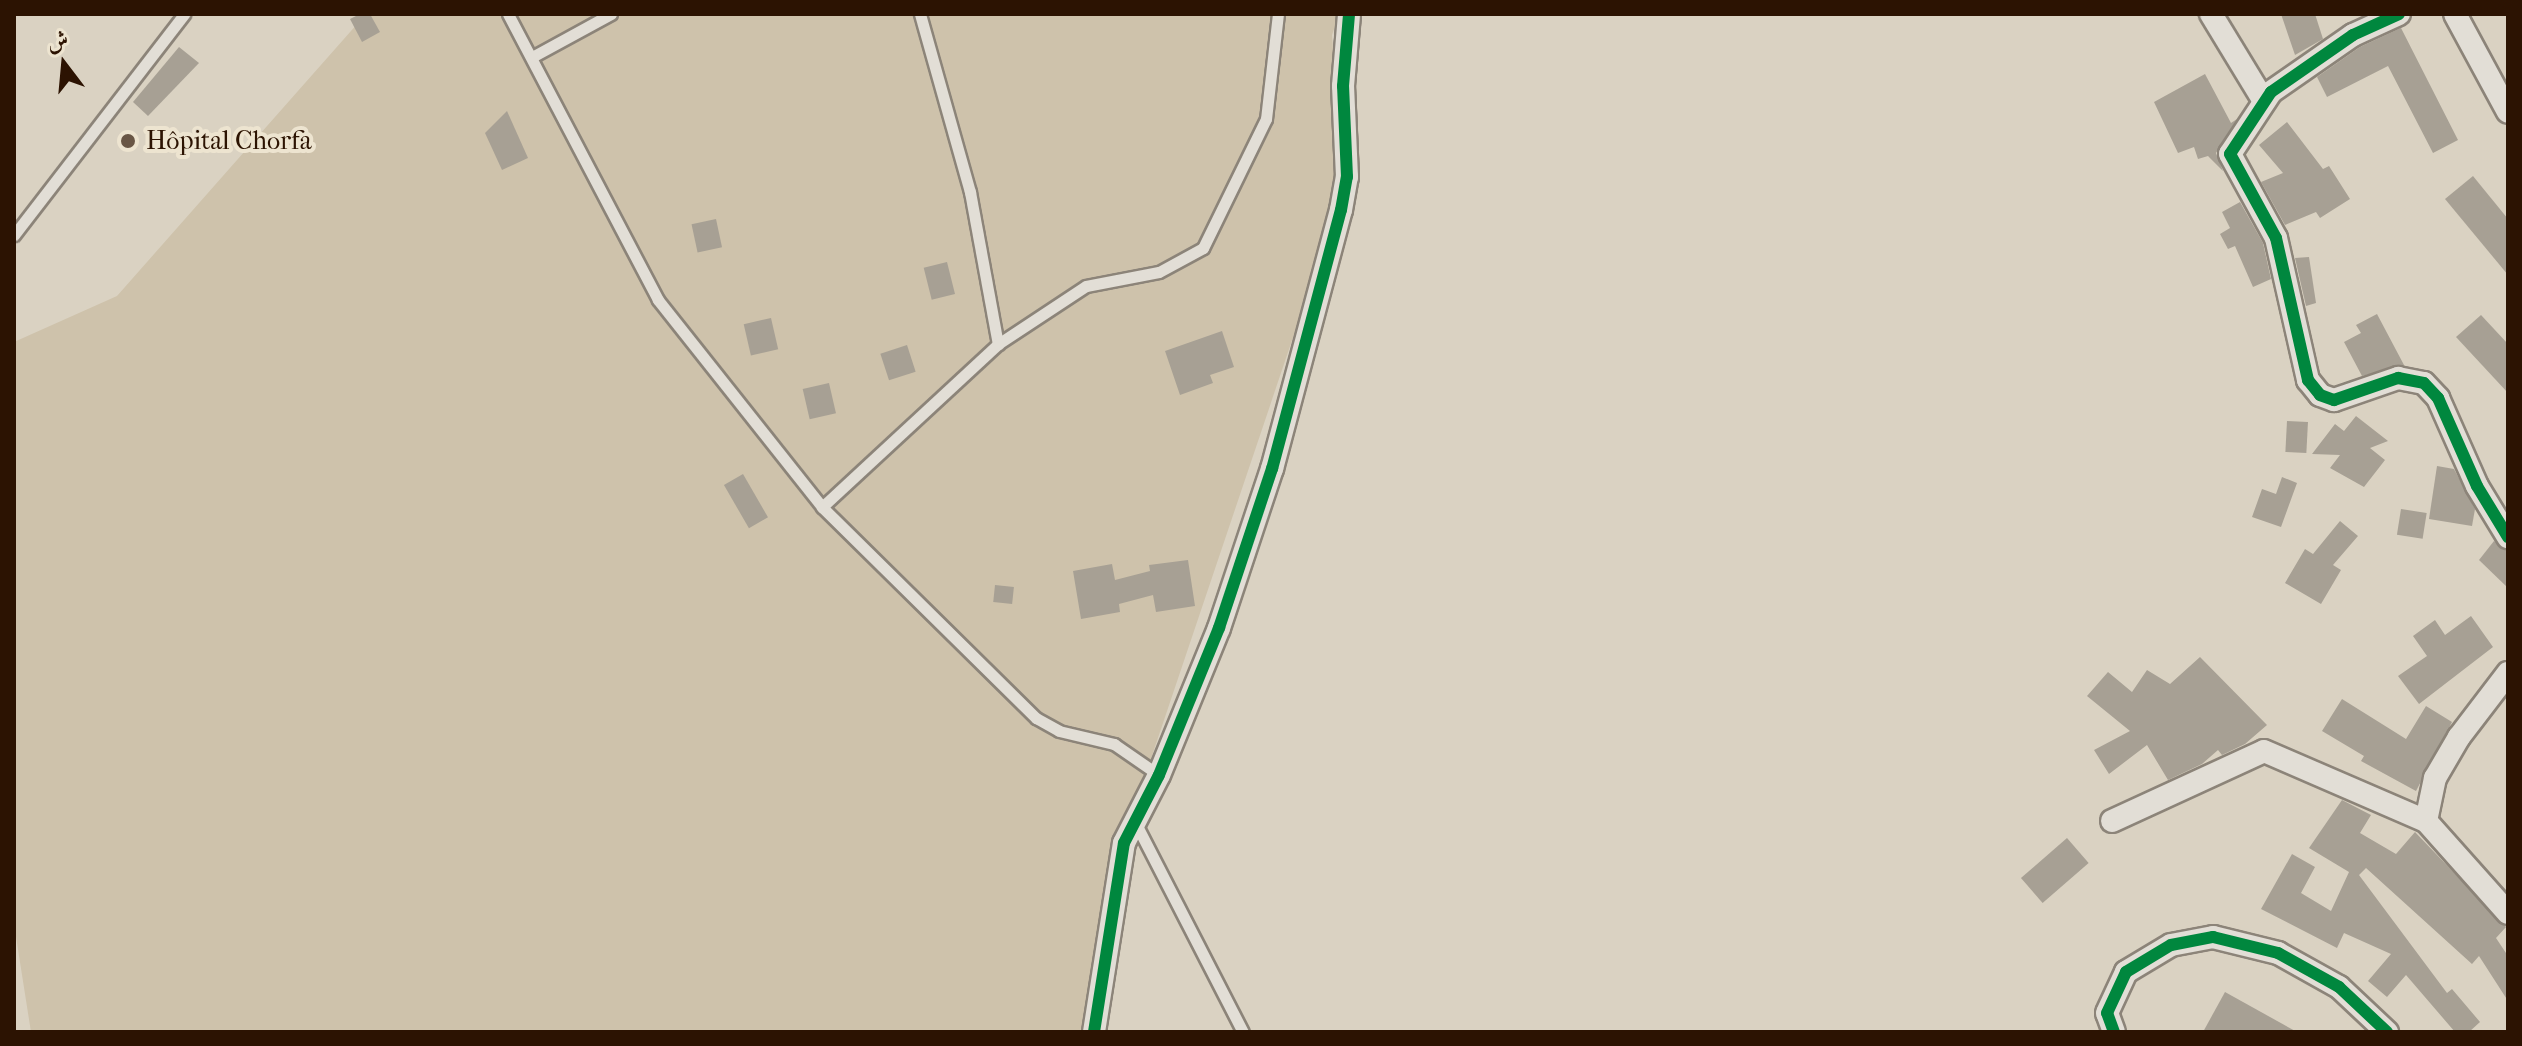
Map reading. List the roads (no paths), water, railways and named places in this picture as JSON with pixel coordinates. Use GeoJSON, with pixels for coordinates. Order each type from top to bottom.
{"type":"FeatureCollection","features":[{"type":"Feature","properties":{"kind":"street"},"geometry":{"type":"LineString","coordinates":[[1094,1032],[1117,865],[1134,820],[1159,775],[1219,628],[1272,469],[1337,225],[1347,177],[1343,86],[1349,14]]}},
{"type":"Feature","properties":{"kind":"street"},"geometry":{"type":"LineString","coordinates":[[2211,14],[2264,101]]}},
{"type":"Feature","properties":{"kind":"street"},"geometry":{"type":"LineString","coordinates":[[2399,14],[2353,35],[2264,101],[2230,154],[2276,238],[2308,380],[2320,395],[2334,400],[2398,378],[2424,383],[2438,398],[2477,486],[2508,537]]}},
{"type":"Feature","properties":{"kind":"street"},"geometry":{"type":"LineString","coordinates":[[2455,14],[2508,112]]}},
{"type":"Feature","properties":{"kind":"street"},"geometry":{"type":"LineString","coordinates":[[2426,821],[2435,778],[2504,683]]}},
{"type":"Feature","properties":{"kind":"street"},"geometry":{"type":"LineString","coordinates":[[2112,821],[2264,751],[2426,821],[2508,913]]}},
{"type":"Feature","properties":{"kind":"street"},"geometry":{"type":"LineString","coordinates":[[2114,1032],[2107,1013],[2126,972],[2171,945],[2213,937],[2278,953],[2339,987],[2387,1032]]}},
{"type":"Feature","properties":{"kind":"lane"},"geometry":{"type":"LineString","coordinates":[[14,235],[184,14]]}},
{"type":"Feature","properties":{"kind":"lane"},"geometry":{"type":"LineString","coordinates":[[508,14],[658,300],[822,507],[1036,718],[1059,731],[1114,744],[1159,775]]}},
{"type":"Feature","properties":{"kind":"lane"},"geometry":{"type":"LineString","coordinates":[[532,57],[611,14]]}},
{"type":"Feature","properties":{"kind":"lane"},"geometry":{"type":"LineString","coordinates":[[920,14],[970,192],[998,344]]}},
{"type":"Feature","properties":{"kind":"lane"},"geometry":{"type":"LineString","coordinates":[[822,507],[998,344],[1086,286],[1159,272],[1203,248],[1266,119],[1278,14]]}},
{"type":"Feature","properties":{"kind":"lane"},"geometry":{"type":"LineString","coordinates":[[1134,820],[1243,1032]]}},
{"type":"Feature","properties":{"kind":"place","name":"Hôpital Chorfa"},"geometry":{"type":"Point","coordinates":[128,141]}}]}
